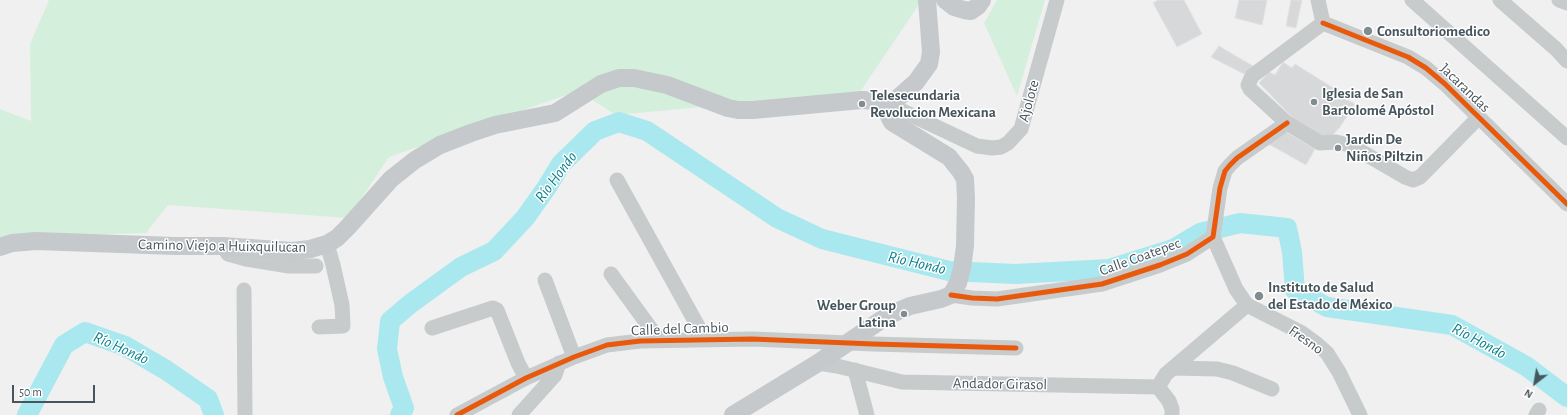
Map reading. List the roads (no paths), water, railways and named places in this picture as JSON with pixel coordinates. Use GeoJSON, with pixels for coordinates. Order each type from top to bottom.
{"type":"FeatureCollection","features":[{"type":"Feature","properties":{"kind":"main road"},"geometry":{"type":"LineString","coordinates":[[927,0],[931,52],[929,64],[916,82],[890,105],[888,114],[892,122],[949,157],[958,167],[965,179],[965,246],[957,282]]}},
{"type":"Feature","properties":{"kind":"main road"},"geometry":{"type":"LineString","coordinates":[[945,0],[954,7],[964,10],[971,10],[978,6],[982,0]]}},
{"type":"Feature","properties":{"kind":"main road","name":"Camino Viejo a Huixquilucan"},"geometry":{"type":"LineString","coordinates":[[0,247],[12,242],[36,241],[175,246],[223,246],[292,251],[310,249],[327,244],[336,238],[348,227],[391,179],[415,160],[440,145],[471,132],[495,125],[556,113],[601,84],[619,78],[634,78],[667,85],[728,108],[738,110],[753,110],[862,100],[876,101],[890,105]]}},
{"type":"Feature","properties":{"kind":"main road","name":"Calle Coatepec"},"geometry":{"type":"LineString","coordinates":[[733,415],[818,363],[887,316],[910,306],[942,299],[957,282]]}},
{"type":"Feature","properties":{"kind":"street","name":"Ajolote"},"geometry":{"type":"LineString","coordinates":[[890,105],[977,146],[992,148],[1001,147],[1008,143],[1021,129],[1056,0]]}},
{"type":"Feature","properties":{"kind":"street"},"geometry":{"type":"LineString","coordinates":[[1318,0],[1323,23],[1252,76],[1249,80],[1248,85],[1250,89],[1286,123],[1320,143],[1326,144],[1336,142],[1350,145],[1405,178],[1413,180],[1420,177],[1479,117]]}},
{"type":"Feature","properties":{"kind":"street"},"geometry":{"type":"LineString","coordinates":[[1412,0],[1567,138]]}},
{"type":"Feature","properties":{"kind":"street"},"geometry":{"type":"LineString","coordinates":[[1500,0],[1556,49],[1567,61]]}},
{"type":"Feature","properties":{"kind":"street"},"geometry":{"type":"LineString","coordinates":[[1559,0],[1567,3]]}},
{"type":"Feature","properties":{"kind":"street","name":"Jacarandas"},"geometry":{"type":"LineString","coordinates":[[1323,23],[1408,57],[1426,68],[1479,117],[1567,204]]}},
{"type":"Feature","properties":{"kind":"street"},"geometry":{"type":"LineString","coordinates":[[1169,413],[1169,401],[1158,387],[1166,374],[1247,305],[1236,289],[1213,234],[1220,188],[1226,172],[1237,158],[1286,123]]}},
{"type":"Feature","properties":{"kind":"street"},"geometry":{"type":"LineString","coordinates":[[617,180],[705,339]]}},
{"type":"Feature","properties":{"kind":"street","name":"Calle Coatepec"},"geometry":{"type":"LineString","coordinates":[[957,282],[972,298],[997,299],[1102,284],[1160,265],[1187,254],[1213,234]]}},
{"type":"Feature","properties":{"kind":"street"},"geometry":{"type":"LineString","coordinates":[[319,327],[343,326],[342,305],[334,266],[327,244]]}},
{"type":"Feature","properties":{"kind":"street"},"geometry":{"type":"LineString","coordinates":[[223,246],[228,254],[246,259],[289,266],[316,266]]}},
{"type":"Feature","properties":{"kind":"street"},"geometry":{"type":"LineString","coordinates":[[611,274],[660,340]]}},
{"type":"Feature","properties":{"kind":"street"},"geometry":{"type":"LineString","coordinates":[[545,280],[574,356]]}},
{"type":"Feature","properties":{"kind":"street"},"geometry":{"type":"LineString","coordinates":[[244,290],[245,415]]}},
{"type":"Feature","properties":{"kind":"street","name":"Fresno"},"geometry":{"type":"LineString","coordinates":[[1247,305],[1302,333],[1318,344],[1327,353],[1339,372],[1360,415]]}},
{"type":"Feature","properties":{"kind":"street"},"geometry":{"type":"LineString","coordinates":[[432,328],[493,308],[497,310],[518,363],[526,378]]}},
{"type":"Feature","properties":{"kind":"street","name":"Calle del Cambio"},"geometry":{"type":"LineString","coordinates":[[457,415],[526,378],[574,356],[607,345],[640,341],[752,339],[1016,348]]}},
{"type":"Feature","properties":{"kind":"street"},"geometry":{"type":"LineString","coordinates":[[519,415],[555,375],[559,363]]}},
{"type":"Feature","properties":{"kind":"street","name":"Andador Girasol"},"geometry":{"type":"LineString","coordinates":[[818,363],[855,370],[902,382],[1158,387]]}},
{"type":"Feature","properties":{"kind":"street"},"geometry":{"type":"LineString","coordinates":[[1173,368],[1217,369],[1233,373],[1272,389]]}},
{"type":"Feature","properties":{"kind":"street"},"geometry":{"type":"LineString","coordinates":[[855,370],[867,415]]}},
{"type":"Feature","properties":{"kind":"waterway","name":"Río Hondo"},"geometry":{"type":"LineString","coordinates":[[400,415],[404,408],[393,377],[387,349],[390,321],[410,304],[461,267],[494,251],[525,218],[561,164],[595,131],[619,122],[647,131],[777,218],[822,239],[949,271],[1015,274],[1109,269],[1173,249],[1200,233],[1240,223],[1287,228],[1292,252],[1295,290],[1327,307],[1452,325],[1526,366],[1567,397]]}},
{"type":"Feature","properties":{"kind":"waterway","name":"Río Hondo"},"geometry":{"type":"LineString","coordinates":[[27,415],[64,345],[85,332],[125,346],[166,370],[208,399],[214,415]]}},
{"type":"Feature","properties":{"kind":"place","name":"Consultoriomedico"},"geometry":{"type":"Point","coordinates":[1368,31]}},
{"type":"Feature","properties":{"kind":"place","name":"Iglesia de San Bartolomé Apóstol"},"geometry":{"type":"Point","coordinates":[1314,102]}},
{"type":"Feature","properties":{"kind":"place","name":"Telesecundaria Revolucion Mexicana"},"geometry":{"type":"Point","coordinates":[862,104]}},
{"type":"Feature","properties":{"kind":"place","name":"Jardin De Niños Piltzin"},"geometry":{"type":"Point","coordinates":[1338,148]}},
{"type":"Feature","properties":{"kind":"place","name":"Instituto de Salud del Estado de México"},"geometry":{"type":"Point","coordinates":[1259,296]}},
{"type":"Feature","properties":{"kind":"place","name":"Weber Group Latina"},"geometry":{"type":"Point","coordinates":[904,314]}}]}
